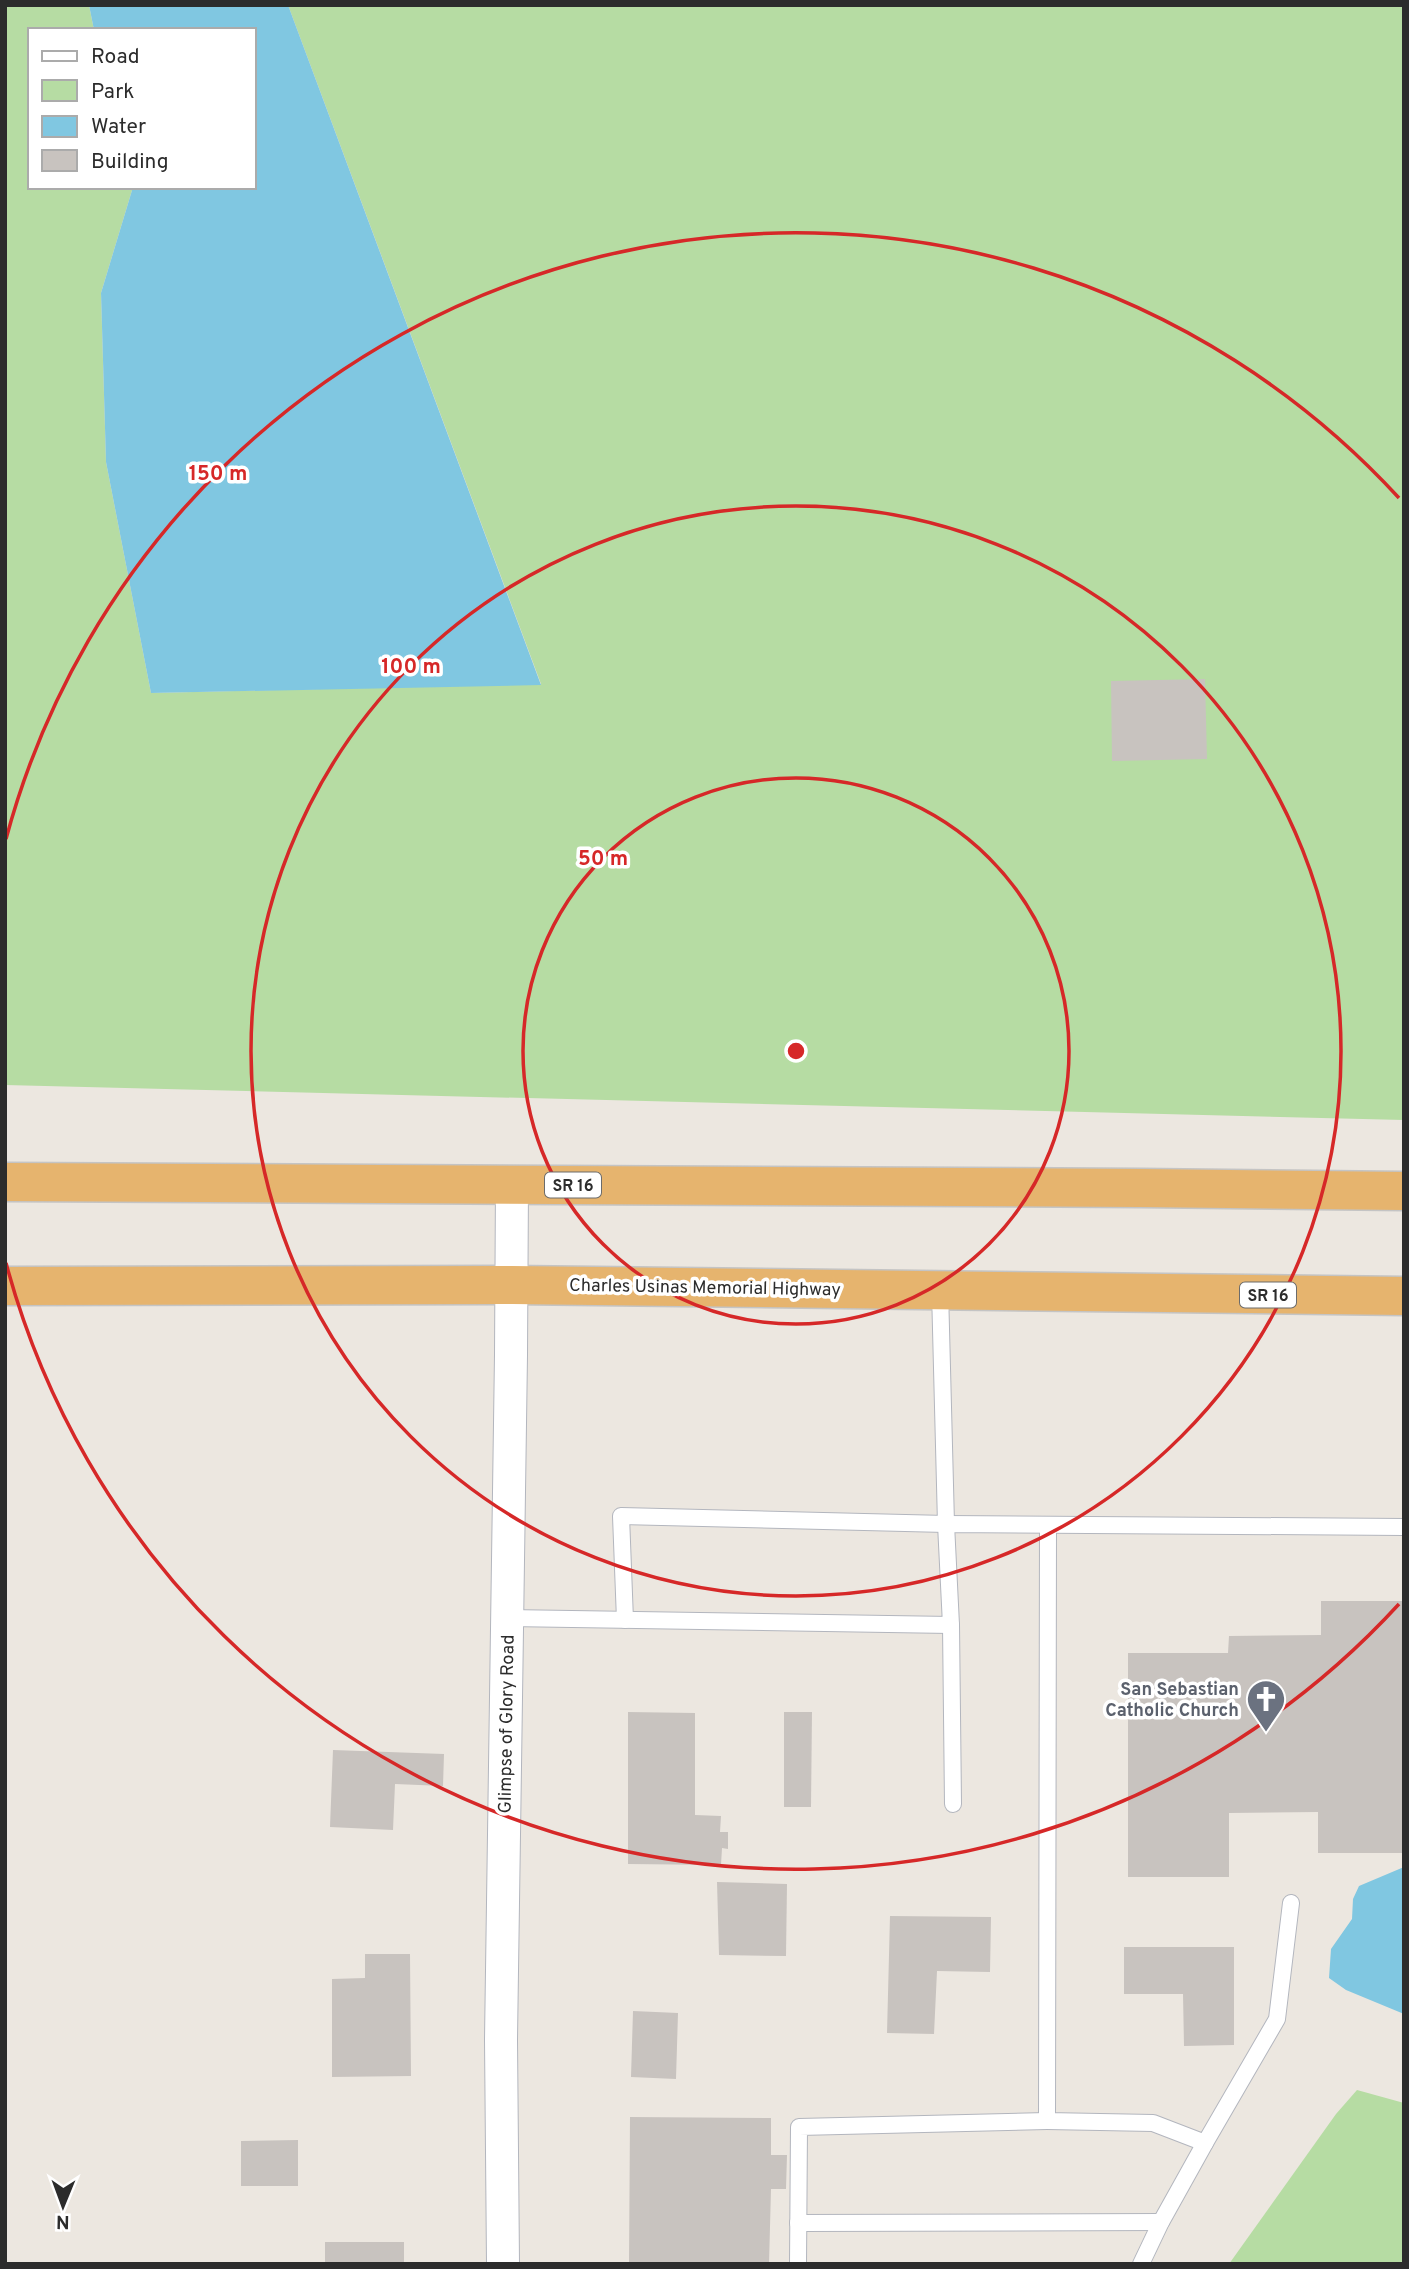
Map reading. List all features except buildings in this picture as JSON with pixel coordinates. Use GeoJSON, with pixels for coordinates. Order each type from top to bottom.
{"type":"FeatureCollection","features":[{"type":"Feature","properties":{"kind":"highway","name":"SR 16"},"geometry":{"type":"LineString","coordinates":[[5,1182],[1127,1187],[1404,1191]]}},
{"type":"Feature","properties":{"kind":"highway","name":"Charles Usinas Memorial Highway"},"geometry":{"type":"LineString","coordinates":[[5,1286],[512,1285],[1404,1296]]}},
{"type":"Feature","properties":{"kind":"street","name":"Glimpse of Glory Road"},"geometry":{"type":"LineString","coordinates":[[503,2264],[501,2040],[512,1184]]}},
{"type":"Feature","properties":{"kind":"lane"},"geometry":{"type":"LineString","coordinates":[[940,1290],[951,1625],[953,1804]]}},
{"type":"Feature","properties":{"kind":"lane"},"geometry":{"type":"LineString","coordinates":[[625,1620],[621,1516],[946,1524],[1404,1527]]}},
{"type":"Feature","properties":{"kind":"lane"},"geometry":{"type":"LineString","coordinates":[[1047,2121],[1048,1525]]}},
{"type":"Feature","properties":{"kind":"lane"},"geometry":{"type":"LineString","coordinates":[[507,1618],[951,1625]]}},
{"type":"Feature","properties":{"kind":"lane"},"geometry":{"type":"LineString","coordinates":[[1141,2264],[1161,2222],[1277,2019],[1292,1903]]}},
{"type":"Feature","properties":{"kind":"lane"},"geometry":{"type":"LineString","coordinates":[[798,2264],[799,2127],[1047,2121],[1153,2123],[1205,2143]]}},
{"type":"Feature","properties":{"kind":"lane"},"geometry":{"type":"LineString","coordinates":[[798,2223],[1161,2222]]}},
{"type":"Feature","properties":{"kind":"green space"},"geometry":{"type":"Polygon","coordinates":[[[5,5],[89,5],[94,28],[28,28],[28,189],[132,189],[101,293],[106,462],[151,693],[541,684],[288,5],[1404,5],[1404,1120],[5,1085],[5,5]]]}},
{"type":"Feature","properties":{"kind":"green space"},"geometry":{"type":"Polygon","coordinates":[[[1357,2090],[1404,2103],[1404,2264],[1229,2264],[1336,2114],[1357,2090]]]}},
{"type":"Feature","properties":{"kind":"water"},"geometry":{"type":"Polygon","coordinates":[[[89,5],[288,5],[541,685],[151,693],[106,462],[101,293],[132,189],[256,189],[256,28],[94,28],[89,5]]]}},
{"type":"Feature","properties":{"kind":"water"},"geometry":{"type":"Polygon","coordinates":[[[1404,1867],[1404,2014],[1346,1990],[1329,1978],[1331,1949],[1352,1919],[1353,1899],[1359,1886],[1404,1867]]]}},
{"type":"Feature","properties":{"kind":"place","name":"San Sebastian Catholic Church"},"geometry":{"type":"Point","coordinates":[1266,1733]}}]}
